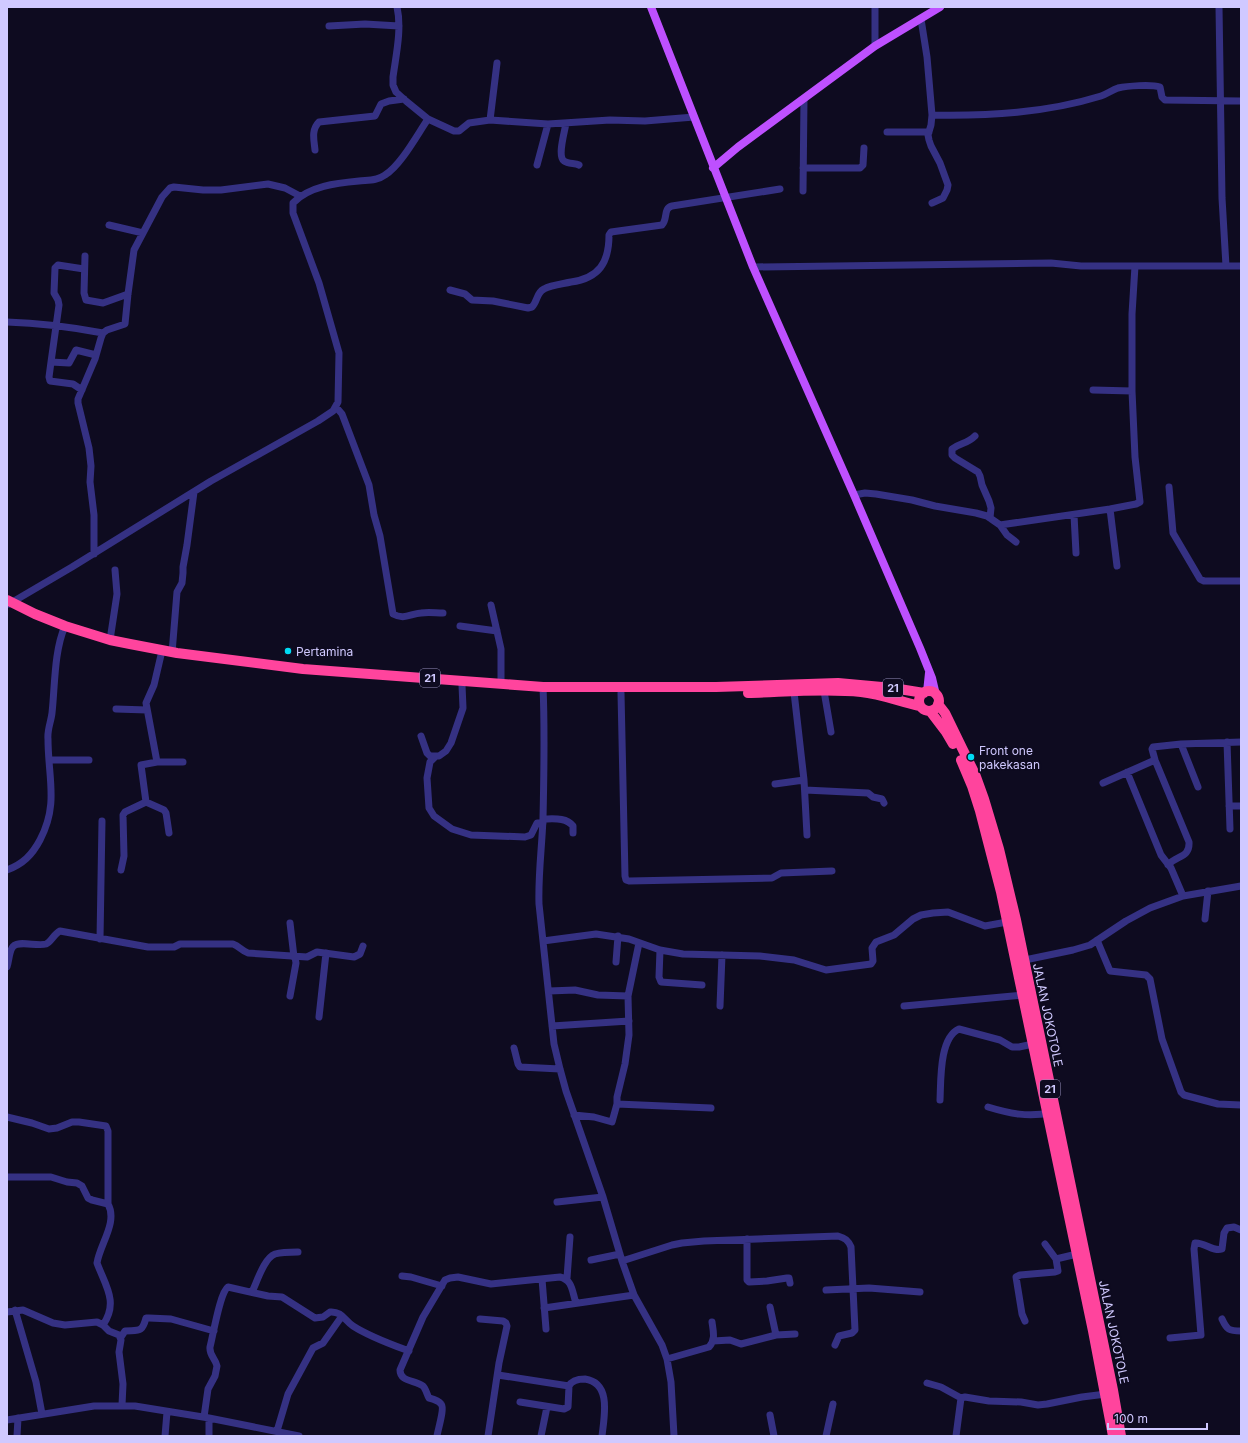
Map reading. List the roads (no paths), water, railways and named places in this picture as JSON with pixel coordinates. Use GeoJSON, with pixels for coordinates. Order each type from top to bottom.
{"type":"FeatureCollection","features":[{"type":"Feature","properties":{"kind":"highway","name":"21"},"geometry":{"type":"LineString","coordinates":[[8,603],[108,646],[161,655],[303,673],[462,685],[621,693],[736,690],[838,683],[893,688],[931,699]]}},
{"type":"Feature","properties":{"kind":"highway","name":"21"},"geometry":{"type":"LineString","coordinates":[[64,628],[110,640],[172,653],[303,669],[501,684],[543,690],[736,690],[862,692],[887,696],[920,706],[919,699],[931,699]]}},
{"type":"Feature","properties":{"kind":"highway","name":"JALAN JOKOTOLE"},"geometry":{"type":"LineString","coordinates":[[931,699],[941,724],[952,741],[972,786],[987,835],[1007,922],[1020,961],[1023,995],[1033,1044],[1042,1070]]}},
{"type":"Feature","properties":{"kind":"highway","name":"JALAN JOKOTOLE"},"geometry":{"type":"LineString","coordinates":[[931,699],[945,713],[975,774],[986,805],[1006,879],[1020,961],[1051,1113],[1113,1390],[1116,1431]]}},
{"type":"Feature","properties":{"kind":"highway","name":"JALAN JOKOTOLE"},"geometry":{"type":"LineString","coordinates":[[1051,1113],[1077,1254],[1106,1394],[1116,1431]]}},
{"type":"Feature","properties":{"kind":"main road"},"geometry":{"type":"LineString","coordinates":[[651,7],[724,197],[753,267],[929,669],[931,699]]}},
{"type":"Feature","properties":{"kind":"main road"},"geometry":{"type":"LineString","coordinates":[[713,168],[738,147],[875,46],[940,7]]}},
{"type":"Feature","properties":{"kind":"street"},"geometry":{"type":"LineString","coordinates":[[397,7],[399,26],[393,85],[396,92],[404,99],[428,118],[446,128],[457,132],[470,123],[490,120],[566,124],[610,120],[645,121],[694,117]]}},
{"type":"Feature","properties":{"kind":"street"},"geometry":{"type":"LineString","coordinates":[[875,7],[875,46]]}},
{"type":"Feature","properties":{"kind":"street"},"geometry":{"type":"LineString","coordinates":[[1220,7],[1222,198],[1226,266]]}},
{"type":"Feature","properties":{"kind":"street"},"geometry":{"type":"LineString","coordinates":[[921,19],[927,58],[932,115],[929,140],[940,162],[948,185],[943,198],[932,203]]}},
{"type":"Feature","properties":{"kind":"street"},"geometry":{"type":"LineString","coordinates":[[330,26],[365,24],[399,26]]}},
{"type":"Feature","properties":{"kind":"street"},"geometry":{"type":"LineString","coordinates":[[490,120],[497,63]]}},
{"type":"Feature","properties":{"kind":"street"},"geometry":{"type":"LineString","coordinates":[[932,115],[972,115],[1040,110],[1097,97],[1118,88],[1140,86],[1160,87],[1162,97],[1165,100],[1241,100]]}},
{"type":"Feature","properties":{"kind":"street"},"geometry":{"type":"LineString","coordinates":[[315,150],[313,132],[315,126],[319,122],[374,116],[381,104],[389,101],[404,99]]}},
{"type":"Feature","properties":{"kind":"street"},"geometry":{"type":"LineString","coordinates":[[803,191],[804,99]]}},
{"type":"Feature","properties":{"kind":"street"},"geometry":{"type":"LineString","coordinates":[[8,603],[94,554],[194,492],[333,411],[336,407],[339,390],[339,353],[319,283],[293,213],[293,203],[300,196],[313,190],[336,184],[376,180],[386,175],[403,156],[428,118]]}},
{"type":"Feature","properties":{"kind":"street"},"geometry":{"type":"LineString","coordinates":[[537,165],[548,124]]}},
{"type":"Feature","properties":{"kind":"street"},"geometry":{"type":"LineString","coordinates":[[566,124],[562,145],[562,159],[564,162],[579,165]]}},
{"type":"Feature","properties":{"kind":"street"},"geometry":{"type":"LineString","coordinates":[[887,132],[929,132]]}},
{"type":"Feature","properties":{"kind":"street"},"geometry":{"type":"LineString","coordinates":[[803,168],[860,168],[863,165],[864,148]]}},
{"type":"Feature","properties":{"kind":"street"},"geometry":{"type":"LineString","coordinates":[[94,554],[94,515],[90,482],[91,466],[89,448],[78,399],[96,355],[103,333],[107,330],[125,324],[134,250],[162,197],[170,188],[174,187],[221,190],[268,184],[285,188],[300,196]]}},
{"type":"Feature","properties":{"kind":"street"},"geometry":{"type":"LineString","coordinates":[[450,290],[465,294],[472,300],[493,301],[528,308],[532,307],[540,292],[545,288],[577,281],[591,276],[600,270],[607,258],[609,235],[611,232],[662,225],[664,223],[666,209],[668,206],[780,189]]}},
{"type":"Feature","properties":{"kind":"street"},"geometry":{"type":"LineString","coordinates":[[109,225],[143,234]]}},
{"type":"Feature","properties":{"kind":"street"},"geometry":{"type":"LineString","coordinates":[[84,256],[84,293],[86,300],[103,303],[128,294]]}},
{"type":"Feature","properties":{"kind":"street"},"geometry":{"type":"LineString","coordinates":[[753,267],[1051,263],[1081,266],[1241,266]]}},
{"type":"Feature","properties":{"kind":"street"},"geometry":{"type":"LineString","coordinates":[[82,390],[73,384],[50,381],[49,377],[59,304],[54,293],[56,267],[58,265],[84,269]]}},
{"type":"Feature","properties":{"kind":"street"},"geometry":{"type":"LineString","coordinates":[[1000,525],[1074,515],[1140,502],[1141,500],[1135,457],[1132,391],[1132,314],[1135,266]]}},
{"type":"Feature","properties":{"kind":"street"},"geometry":{"type":"LineString","coordinates":[[7,322],[56,325],[103,333]]}},
{"type":"Feature","properties":{"kind":"street"},"geometry":{"type":"LineString","coordinates":[[51,362],[69,362],[76,350],[96,355]]}},
{"type":"Feature","properties":{"kind":"street"},"geometry":{"type":"LineString","coordinates":[[1093,390],[1132,391]]}},
{"type":"Feature","properties":{"kind":"street"},"geometry":{"type":"LineString","coordinates":[[336,407],[342,414],[369,484],[374,514],[382,543],[393,614],[400,617],[407,617],[422,613],[443,613]]}},
{"type":"Feature","properties":{"kind":"street"},"geometry":{"type":"LineString","coordinates":[[975,436],[969,442],[952,449],[952,454],[955,458],[978,472],[991,508],[990,518]]}},
{"type":"Feature","properties":{"kind":"street"},"geometry":{"type":"LineString","coordinates":[[1170,487],[1173,533],[1200,579],[1204,581],[1241,581]]}},
{"type":"Feature","properties":{"kind":"street"},"geometry":{"type":"LineString","coordinates":[[172,653],[177,592],[182,583],[184,573],[182,567],[187,545],[194,492]]}},
{"type":"Feature","properties":{"kind":"street"},"geometry":{"type":"LineString","coordinates":[[854,495],[876,494],[976,513],[990,518],[1000,525],[1006,536],[1016,542]]}},
{"type":"Feature","properties":{"kind":"street"},"geometry":{"type":"LineString","coordinates":[[1110,509],[1117,566]]}},
{"type":"Feature","properties":{"kind":"street"},"geometry":{"type":"LineString","coordinates":[[1074,515],[1076,553]]}},
{"type":"Feature","properties":{"kind":"street"},"geometry":{"type":"LineString","coordinates":[[110,640],[117,594],[115,570]]}},
{"type":"Feature","properties":{"kind":"street"},"geometry":{"type":"LineString","coordinates":[[491,605],[501,649],[501,684]]}},
{"type":"Feature","properties":{"kind":"street"},"geometry":{"type":"LineString","coordinates":[[460,626],[497,632]]}},
{"type":"Feature","properties":{"kind":"street"},"geometry":{"type":"LineString","coordinates":[[7,870],[29,858],[36,849],[46,828],[51,808],[52,792],[48,730],[52,715],[57,658],[64,628]]}},
{"type":"Feature","properties":{"kind":"street"},"geometry":{"type":"LineString","coordinates":[[157,762],[146,703],[154,684],[161,655]]}},
{"type":"Feature","properties":{"kind":"street"},"geometry":{"type":"LineString","coordinates":[[421,736],[427,753],[430,756],[439,756],[446,750],[451,743],[463,708],[462,685]]}},
{"type":"Feature","properties":{"kind":"street"},"geometry":{"type":"LineString","coordinates":[[543,690],[543,821],[538,882],[552,1026],[560,1069],[574,1115],[604,1197],[621,1258],[634,1295],[662,1344],[667,1359],[671,1382],[674,1436]]}},
{"type":"Feature","properties":{"kind":"street"},"geometry":{"type":"LineString","coordinates":[[824,691],[831,732]]}},
{"type":"Feature","properties":{"kind":"street"},"geometry":{"type":"LineString","coordinates":[[794,692],[805,790],[807,835]]}},
{"type":"Feature","properties":{"kind":"street"},"geometry":{"type":"LineString","coordinates":[[621,693],[626,880],[772,878],[781,873],[832,871]]}},
{"type":"Feature","properties":{"kind":"street"},"geometry":{"type":"LineString","coordinates":[[116,709],[147,710]]}},
{"type":"Feature","properties":{"kind":"street"},"geometry":{"type":"LineString","coordinates":[[1227,742],[1230,829]]}},
{"type":"Feature","properties":{"kind":"street"},"geometry":{"type":"LineString","coordinates":[[1168,865],[1187,852],[1189,849],[1189,842],[1155,760],[1152,751],[1153,747],[1181,744],[1241,742]]}},
{"type":"Feature","properties":{"kind":"street"},"geometry":{"type":"LineString","coordinates":[[1181,744],[1198,787]]}},
{"type":"Feature","properties":{"kind":"street"},"geometry":{"type":"LineString","coordinates":[[435,756],[430,762],[427,778],[429,808],[434,816],[452,829],[471,835],[525,837],[530,835],[537,823],[561,819],[573,826],[573,833]]}},
{"type":"Feature","properties":{"kind":"street"},"geometry":{"type":"LineString","coordinates":[[49,760],[89,760]]}},
{"type":"Feature","properties":{"kind":"street"},"geometry":{"type":"LineString","coordinates":[[1103,783],[1155,760]]}},
{"type":"Feature","properties":{"kind":"street"},"geometry":{"type":"LineString","coordinates":[[146,802],[147,799],[141,767],[142,765],[157,762],[184,762]]}},
{"type":"Feature","properties":{"kind":"street"},"geometry":{"type":"LineString","coordinates":[[1127,772],[1161,855],[1171,868],[1183,896]]}},
{"type":"Feature","properties":{"kind":"street"},"geometry":{"type":"LineString","coordinates":[[775,784],[804,780]]}},
{"type":"Feature","properties":{"kind":"street"},"geometry":{"type":"LineString","coordinates":[[805,790],[868,793],[873,797],[883,800],[884,803]]}},
{"type":"Feature","properties":{"kind":"street"},"geometry":{"type":"LineString","coordinates":[[121,870],[124,856],[123,814],[125,812],[146,802],[164,810],[166,813],[169,833]]}},
{"type":"Feature","properties":{"kind":"street"},"geometry":{"type":"LineString","coordinates":[[1229,806],[1241,806]]}},
{"type":"Feature","properties":{"kind":"street"},"geometry":{"type":"LineString","coordinates":[[100,938],[102,821]]}},
{"type":"Feature","properties":{"kind":"street"},"geometry":{"type":"LineString","coordinates":[[1020,961],[1090,945],[1126,921],[1150,908],[1183,896],[1241,886]]}},
{"type":"Feature","properties":{"kind":"street"},"geometry":{"type":"LineString","coordinates":[[1205,918],[1208,892]]}},
{"type":"Feature","properties":{"kind":"street"},"geometry":{"type":"LineString","coordinates":[[543,941],[596,934],[618,936],[660,950],[683,954],[749,954],[794,960],[830,970],[872,964],[872,948],[876,942],[894,935],[913,919],[921,915],[933,912],[948,912],[985,926],[1007,922]]}},
{"type":"Feature","properties":{"kind":"street"},"geometry":{"type":"LineString","coordinates":[[290,923],[296,963],[290,996]]}},
{"type":"Feature","properties":{"kind":"street"},"geometry":{"type":"LineString","coordinates":[[7,967],[11,948],[14,945],[18,943],[43,945],[48,943],[56,933],[60,931],[148,947],[174,946],[180,944],[233,944],[244,952],[248,953],[294,957],[307,957],[317,952],[354,956],[360,954],[363,946]]}},
{"type":"Feature","properties":{"kind":"street"},"geometry":{"type":"LineString","coordinates":[[616,962],[618,936]]}},
{"type":"Feature","properties":{"kind":"street"},"geometry":{"type":"LineString","coordinates":[[1097,940],[1110,972],[1146,975],[1150,979],[1162,1039],[1181,1092],[1184,1095],[1218,1104],[1241,1105]]}},
{"type":"Feature","properties":{"kind":"street"},"geometry":{"type":"LineString","coordinates":[[574,1115],[594,1117],[612,1122],[625,1064],[629,1035],[628,996],[639,942]]}},
{"type":"Feature","properties":{"kind":"street"},"geometry":{"type":"LineString","coordinates":[[660,950],[660,982],[702,985]]}},
{"type":"Feature","properties":{"kind":"street"},"geometry":{"type":"LineString","coordinates":[[319,1017],[326,953]]}},
{"type":"Feature","properties":{"kind":"street"},"geometry":{"type":"LineString","coordinates":[[720,1006],[722,955]]}},
{"type":"Feature","properties":{"kind":"street"},"geometry":{"type":"LineString","coordinates":[[549,991],[575,990],[598,995],[628,996]]}},
{"type":"Feature","properties":{"kind":"street"},"geometry":{"type":"LineString","coordinates":[[904,1006],[1023,995]]}},
{"type":"Feature","properties":{"kind":"street"},"geometry":{"type":"LineString","coordinates":[[552,1026],[629,1021]]}},
{"type":"Feature","properties":{"kind":"street"},"geometry":{"type":"LineString","coordinates":[[940,1100],[944,1051],[954,1031],[959,1029],[1000,1040],[1012,1047],[1033,1044]]}},
{"type":"Feature","properties":{"kind":"street"},"geometry":{"type":"LineString","coordinates":[[514,1048],[520,1067],[560,1069]]}},
{"type":"Feature","properties":{"kind":"street"},"geometry":{"type":"LineString","coordinates":[[617,1104],[711,1108]]}},
{"type":"Feature","properties":{"kind":"street"},"geometry":{"type":"LineString","coordinates":[[988,1106],[1006,1112],[1026,1116],[1051,1113]]}},
{"type":"Feature","properties":{"kind":"street"},"geometry":{"type":"LineString","coordinates":[[7,1117],[50,1129],[72,1122],[106,1126],[108,1131],[108,1204],[111,1217],[97,1263],[104,1278],[111,1300],[109,1315],[103,1325]]}},
{"type":"Feature","properties":{"kind":"street"},"geometry":{"type":"LineString","coordinates":[[7,1177],[51,1177],[67,1182],[77,1183],[82,1186],[88,1198],[108,1204]]}},
{"type":"Feature","properties":{"kind":"street"},"geometry":{"type":"LineString","coordinates":[[557,1202],[604,1197]]}},
{"type":"Feature","properties":{"kind":"street"},"geometry":{"type":"LineString","coordinates":[[1170,1338],[1201,1335],[1194,1249],[1195,1243],[1205,1244],[1217,1251],[1222,1249],[1224,1233],[1227,1228],[1234,1227],[1241,1230]]}},
{"type":"Feature","properties":{"kind":"street"},"geometry":{"type":"LineString","coordinates":[[591,1260],[621,1258],[682,1243],[838,1236],[849,1241],[851,1247],[854,1288],[854,1332],[840,1335],[836,1345]]}},
{"type":"Feature","properties":{"kind":"street"},"geometry":{"type":"LineString","coordinates":[[570,1237],[566,1278],[570,1284],[576,1303]]}},
{"type":"Feature","properties":{"kind":"street"},"geometry":{"type":"LineString","coordinates":[[747,1239],[747,1280],[749,1282],[789,1278],[790,1283]]}},
{"type":"Feature","properties":{"kind":"street"},"geometry":{"type":"LineString","coordinates":[[1025,1320],[1022,1314],[1016,1277],[1020,1275],[1058,1271],[1056,1259],[1045,1244]]}},
{"type":"Feature","properties":{"kind":"street"},"geometry":{"type":"LineString","coordinates":[[252,1292],[262,1268],[270,1256],[276,1253],[298,1252]]}},
{"type":"Feature","properties":{"kind":"street"},"geometry":{"type":"LineString","coordinates":[[1056,1259],[1077,1254]]}},
{"type":"Feature","properties":{"kind":"street"},"geometry":{"type":"LineString","coordinates":[[402,1276],[411,1277],[442,1286]]}},
{"type":"Feature","properties":{"kind":"street"},"geometry":{"type":"LineString","coordinates":[[437,1436],[442,1405],[429,1398],[423,1387],[403,1378],[400,1374],[400,1370],[423,1317],[445,1280],[458,1277],[486,1284],[560,1277],[566,1278]]}},
{"type":"Feature","properties":{"kind":"street"},"geometry":{"type":"LineString","coordinates":[[542,1279],[546,1329]]}},
{"type":"Feature","properties":{"kind":"street"},"geometry":{"type":"LineString","coordinates":[[209,1436],[206,1418],[208,1389],[215,1376],[217,1366],[210,1351],[219,1307],[225,1288],[231,1286],[268,1296],[282,1297],[315,1318],[323,1317],[330,1312],[339,1312],[352,1326],[370,1336],[408,1351]]}},
{"type":"Feature","properties":{"kind":"street"},"geometry":{"type":"LineString","coordinates":[[826,1290],[869,1288],[920,1292]]}},
{"type":"Feature","properties":{"kind":"street"},"geometry":{"type":"LineString","coordinates":[[544,1308],[634,1295]]}},
{"type":"Feature","properties":{"kind":"street"},"geometry":{"type":"LineString","coordinates":[[770,1307],[776,1335]]}},
{"type":"Feature","properties":{"kind":"street"},"geometry":{"type":"LineString","coordinates":[[15,1310],[36,1382],[42,1414]]}},
{"type":"Feature","properties":{"kind":"street"},"geometry":{"type":"LineString","coordinates":[[7,1312],[23,1310],[53,1323],[66,1325],[97,1322],[120,1337]]}},
{"type":"Feature","properties":{"kind":"street"},"geometry":{"type":"LineString","coordinates":[[277,1431],[288,1394],[313,1348],[323,1343],[342,1316]]}},
{"type":"Feature","properties":{"kind":"street"},"geometry":{"type":"LineString","coordinates":[[122,1405],[123,1384],[119,1352],[120,1337],[126,1331],[140,1330],[143,1328],[146,1318],[149,1318],[171,1319],[214,1331]]}},
{"type":"Feature","properties":{"kind":"street"},"geometry":{"type":"LineString","coordinates":[[480,1319],[503,1321],[507,1326],[499,1363],[488,1436]]}},
{"type":"Feature","properties":{"kind":"street"},"geometry":{"type":"LineString","coordinates":[[1222,1319],[1226,1328],[1229,1330],[1241,1331]]}},
{"type":"Feature","properties":{"kind":"street"},"geometry":{"type":"LineString","coordinates":[[667,1359],[709,1347],[713,1341],[712,1322]]}},
{"type":"Feature","properties":{"kind":"street"},"geometry":{"type":"LineString","coordinates":[[713,1341],[730,1340],[741,1344],[776,1335],[795,1334]]}},
{"type":"Feature","properties":{"kind":"street"},"geometry":{"type":"LineString","coordinates":[[498,1375],[569,1386]]}},
{"type":"Feature","properties":{"kind":"street"},"geometry":{"type":"LineString","coordinates":[[520,1402],[564,1409],[568,1407],[570,1383],[577,1379],[592,1380],[601,1390],[606,1404],[602,1436]]}},
{"type":"Feature","properties":{"kind":"street"},"geometry":{"type":"LineString","coordinates":[[927,1383],[941,1387],[961,1398],[965,1397],[989,1401],[1047,1404],[1106,1394]]}},
{"type":"Feature","properties":{"kind":"street"},"geometry":{"type":"LineString","coordinates":[[956,1436],[961,1398]]}},
{"type":"Feature","properties":{"kind":"street"},"geometry":{"type":"LineString","coordinates":[[826,1436],[833,1404]]}},
{"type":"Feature","properties":{"kind":"street"},"geometry":{"type":"LineString","coordinates":[[7,1420],[94,1406],[122,1405],[146,1407],[299,1436]]}},
{"type":"Feature","properties":{"kind":"street"},"geometry":{"type":"LineString","coordinates":[[541,1436],[547,1407]]}},
{"type":"Feature","properties":{"kind":"street"},"geometry":{"type":"LineString","coordinates":[[165,1436],[167,1412]]}},
{"type":"Feature","properties":{"kind":"street"},"geometry":{"type":"LineString","coordinates":[[770,1415],[774,1436]]}},
{"type":"Feature","properties":{"kind":"street"},"geometry":{"type":"LineString","coordinates":[[17,1436],[18,1418]]}},
{"type":"Feature","properties":{"kind":"place","name":"Pertamina"},"geometry":{"type":"Point","coordinates":[288,651]}},
{"type":"Feature","properties":{"kind":"place","name":"Front one pakekasan"},"geometry":{"type":"Point","coordinates":[971,757]}}]}
